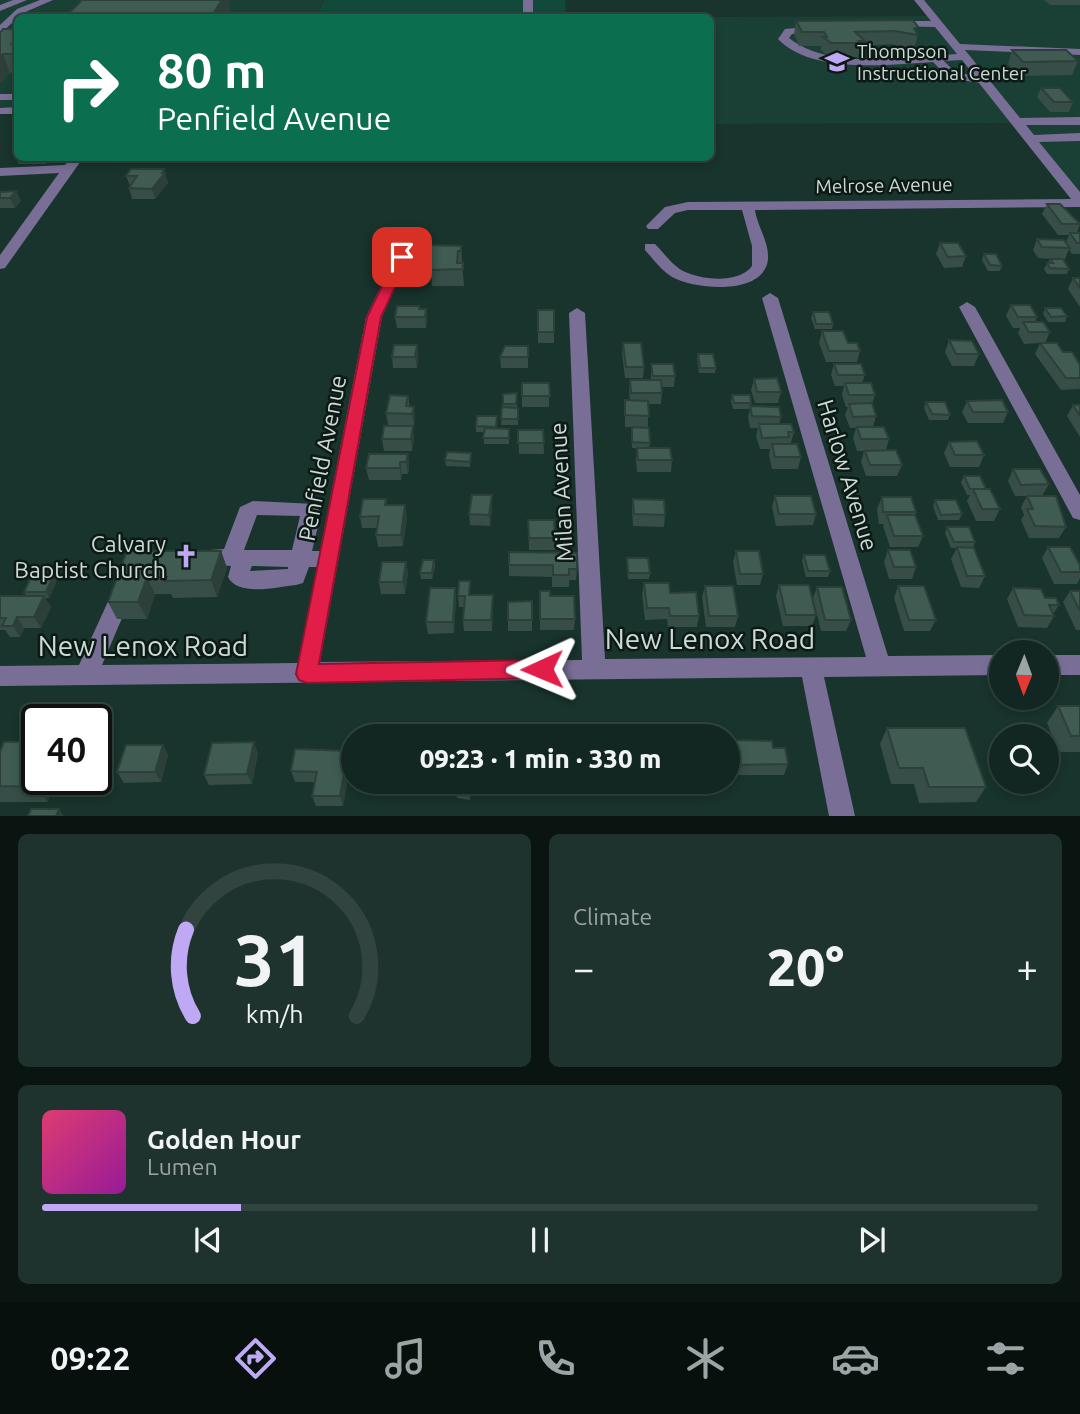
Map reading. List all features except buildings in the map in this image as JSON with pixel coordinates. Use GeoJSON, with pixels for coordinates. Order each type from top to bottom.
{"type":"FeatureCollection","features":[{"type":"Feature","properties":{"kind":"street"},"geometry":{"type":"LineString","coordinates":[[0,8],[22,0]]}},
{"type":"Feature","properties":{"kind":"street"},"geometry":{"type":"LineString","coordinates":[[17,14],[48,0]]}},
{"type":"Feature","properties":{"kind":"street"},"geometry":{"type":"LineString","coordinates":[[919,0],[1080,202]]}},
{"type":"Feature","properties":{"kind":"street"},"geometry":{"type":"LineString","coordinates":[[0,31],[14,17]]}},
{"type":"Feature","properties":{"kind":"street"},"geometry":{"type":"LineString","coordinates":[[885,24],[939,24]]}},
{"type":"Feature","properties":{"kind":"street"},"geometry":{"type":"LineString","coordinates":[[830,28],[789,31],[783,39],[791,48],[811,57],[866,54],[935,58],[962,52],[1080,52]]}},
{"type":"Feature","properties":{"kind":"street"},"geometry":{"type":"LineString","coordinates":[[895,48],[902,58]]}},
{"type":"Feature","properties":{"kind":"street"},"geometry":{"type":"LineString","coordinates":[[935,58],[953,76],[984,80]]}},
{"type":"Feature","properties":{"kind":"street"},"geometry":{"type":"LineString","coordinates":[[1016,121],[1080,121]]}},
{"type":"Feature","properties":{"kind":"street"},"geometry":{"type":"LineString","coordinates":[[1030,139],[1080,137]]}},
{"type":"Feature","properties":{"kind":"street"},"geometry":{"type":"LineString","coordinates":[[0,172],[73,163]]}},
{"type":"Feature","properties":{"kind":"street"},"geometry":{"type":"LineString","coordinates":[[0,265],[73,163]]}},
{"type":"Feature","properties":{"kind":"street","name":"Melrose Avenue"},"geometry":{"type":"LineString","coordinates":[[653,226],[670,210],[688,206],[1080,202]]}},
{"type":"Feature","properties":{"kind":"street"},"geometry":{"type":"LineString","coordinates":[[650,247],[670,268],[687,278],[717,282],[747,279],[754,274],[760,262],[748,212],[749,206]]}},
{"type":"Feature","properties":{"kind":"street","name":"Penfield Avenue"},"geometry":{"type":"LineString","coordinates":[[307,674],[374,317],[402,257]]}},
{"type":"Feature","properties":{"kind":"street","name":"Harlow Avenue"},"geometry":{"type":"LineString","coordinates":[[770,298],[880,666]]}},
{"type":"Feature","properties":{"kind":"street"},"geometry":{"type":"LineString","coordinates":[[967,307],[1080,513]]}},
{"type":"Feature","properties":{"kind":"street","name":"Milan Avenue"},"geometry":{"type":"LineString","coordinates":[[577,313],[594,668]]}},
{"type":"Feature","properties":{"kind":"street"},"geometry":{"type":"LineString","coordinates":[[237,557],[247,512],[253,508],[308,509],[311,513],[300,558]]}},
{"type":"Feature","properties":{"kind":"street"},"geometry":{"type":"LineString","coordinates":[[182,557],[328,559]]}},
{"type":"Feature","properties":{"kind":"street"},"geometry":{"type":"LineString","coordinates":[[85,677],[134,565]]}},
{"type":"Feature","properties":{"kind":"street","name":"New Lenox Road"},"geometry":{"type":"LineString","coordinates":[[0,676],[989,665]]}},
{"type":"Feature","properties":{"kind":"street"},"geometry":{"type":"LineString","coordinates":[[1059,665],[1080,665]]}},
{"type":"Feature","properties":{"kind":"street"},"geometry":{"type":"LineString","coordinates":[[811,667],[842,816]]}},
{"type":"Feature","properties":{"kind":"shaded area"},"geometry":{"type":"Polygon","coordinates":[[[0,0],[324,0],[317,14],[14,14],[14,113],[0,113],[0,0]]]}},
{"type":"Feature","properties":{"kind":"shaded area"},"geometry":{"type":"Polygon","coordinates":[[[324,0],[565,0],[566,14],[318,14],[324,0]]]}},
{"type":"Feature","properties":{"kind":"shaded area"},"geometry":{"type":"Polygon","coordinates":[[[923,0],[1080,0],[1080,197],[923,0]]]}},
{"type":"Feature","properties":{"kind":"shaded area","name":"Thompson Instructional Center"},"geometry":{"type":"Polygon","coordinates":[[[928,16],[1013,123],[716,124],[714,17],[928,16]]]}},
{"type":"Feature","properties":{"kind":"place","name":"Thompson Instructional Center"},"geometry":{"type":"Point","coordinates":[837,62]}},
{"type":"Feature","properties":{"kind":"place","name":"Calvary Baptist Church"},"geometry":{"type":"Point","coordinates":[186,556]}},
{"type":"Feature","properties":{"kind":"route"},"geometry":{"type":"LineString","coordinates":[[402,257],[374,317],[307,674],[542,669]]}}]}
